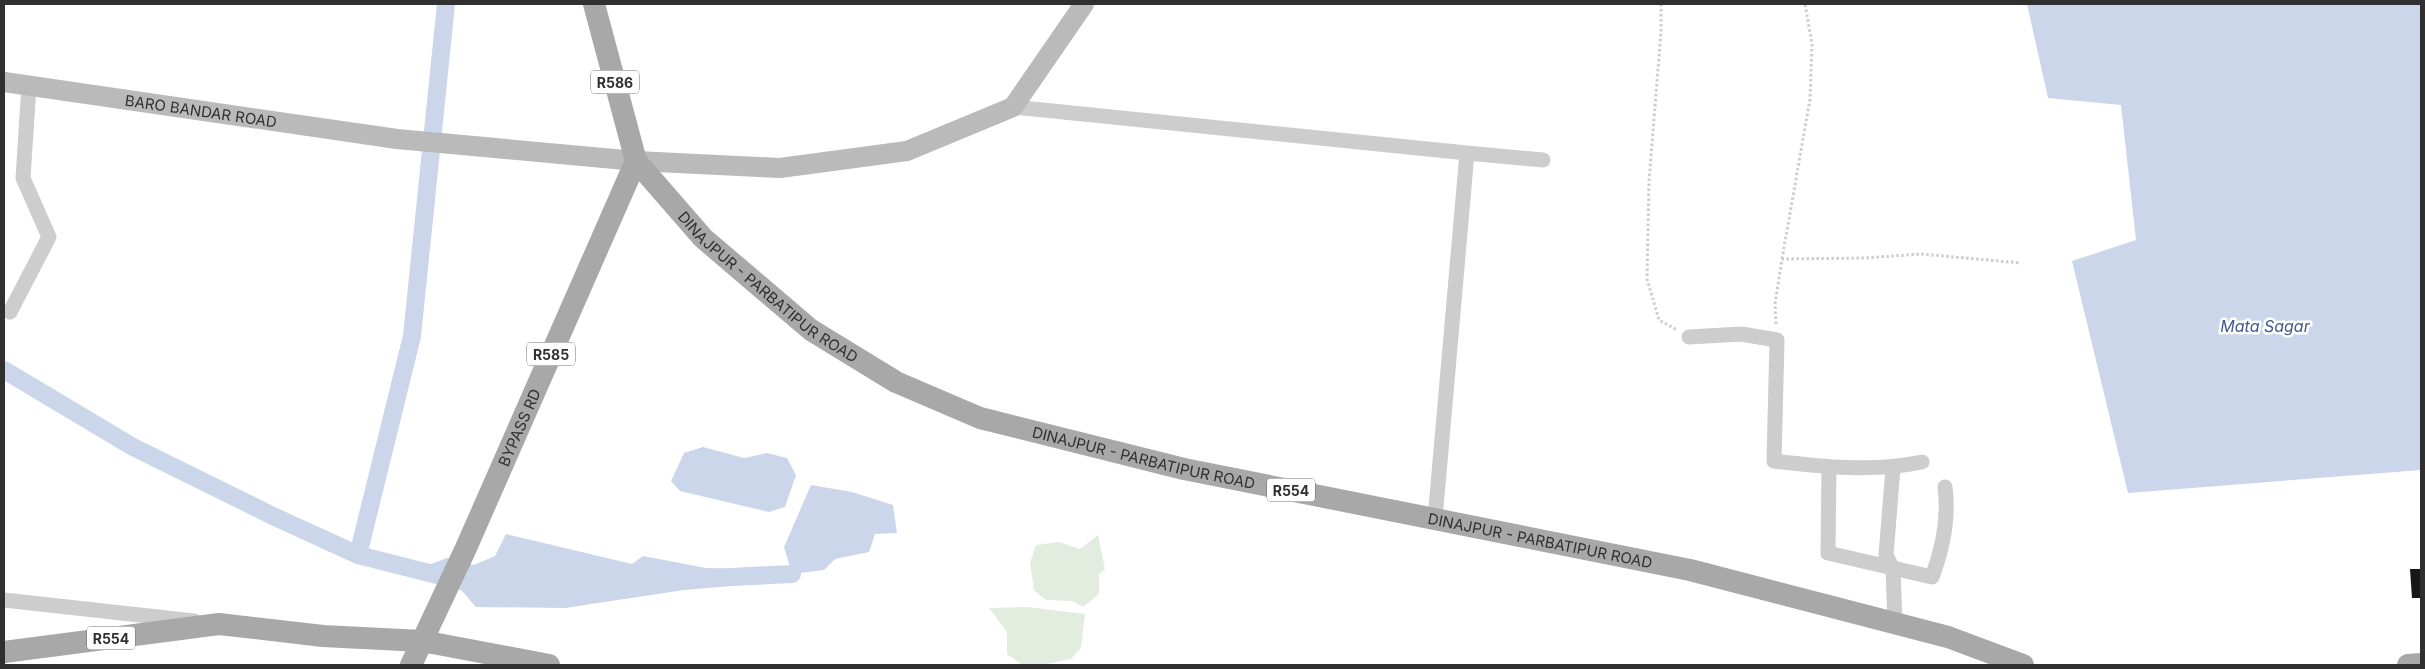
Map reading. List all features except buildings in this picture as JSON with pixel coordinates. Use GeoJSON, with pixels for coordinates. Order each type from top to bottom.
{"type":"FeatureCollection","features":[{"type":"Feature","properties":{"kind":"main road","name":"R586"},"geometry":{"type":"LineString","coordinates":[[594,4],[636,161]]}},
{"type":"Feature","properties":{"kind":"main road","name":"DINAJPUR - PARBATIPUR ROAD"},"geometry":{"type":"LineString","coordinates":[[636,161],[703,238],[811,330],[896,382],[980,418],[1184,468],[1690,570],[1948,637],[2023,665]]}},
{"type":"Feature","properties":{"kind":"main road","name":"BYPASS RD"},"geometry":{"type":"LineString","coordinates":[[411,665],[466,548],[636,161]]}},
{"type":"Feature","properties":{"kind":"main road","name":"R554"},"geometry":{"type":"LineString","coordinates":[[4,652],[219,624],[323,636],[422,641],[549,665]]}},
{"type":"Feature","properties":{"kind":"main road"},"geometry":{"type":"LineString","coordinates":[[2408,665],[2421,664]]}},
{"type":"Feature","properties":{"kind":"street"},"geometry":{"type":"LineString","coordinates":[[1084,4],[1013,107],[1543,160]]}},
{"type":"Feature","properties":{"kind":"street","name":"BARO BANDAR ROAD"},"geometry":{"type":"LineString","coordinates":[[4,82],[397,139],[636,161],[780,168],[907,151],[1013,107]]}},
{"type":"Feature","properties":{"kind":"street"},"geometry":{"type":"LineString","coordinates":[[10,312],[49,237],[23,178],[28,85]]}},
{"type":"Feature","properties":{"kind":"street"},"geometry":{"type":"LineString","coordinates":[[1435,519],[1466,153]]}},
{"type":"Feature","properties":{"kind":"street"},"geometry":{"type":"LineString","coordinates":[[1689,337],[1741,334],[1777,340],[1774,461],[1829,467],[1893,468],[1922,462]]}},
{"type":"Feature","properties":{"kind":"street"},"geometry":{"type":"LineString","coordinates":[[1829,467],[1828,553],[1893,570],[1932,577],[1941,554],[1947,517],[1945,487]]}},
{"type":"Feature","properties":{"kind":"street"},"geometry":{"type":"LineString","coordinates":[[1893,468],[1886,555],[1893,570],[1895,624]]}},
{"type":"Feature","properties":{"kind":"street"},"geometry":{"type":"LineString","coordinates":[[4,600],[219,624]]}},
{"type":"Feature","properties":{"kind":"path"},"geometry":{"type":"LineString","coordinates":[[1661,4],[1661,32],[1649,181],[1647,279],[1659,320],[1689,337]]}},
{"type":"Feature","properties":{"kind":"path"},"geometry":{"type":"LineString","coordinates":[[1777,340],[1775,304],[1810,99],[1812,44],[1806,4]]}},
{"type":"Feature","properties":{"kind":"path"},"geometry":{"type":"LineString","coordinates":[[1782,259],[1864,258],[1921,254],[2021,263]]}},
{"type":"Feature","properties":{"kind":"shaded area"},"geometry":{"type":"Polygon","coordinates":[[[1098,535],[1105,569],[1099,574],[1099,594],[1083,607],[1073,601],[1046,600],[1034,590],[1030,563],[1036,545],[1059,542],[1080,549],[1098,535]]]}},
{"type":"Feature","properties":{"kind":"shaded area"},"geometry":{"type":"Polygon","coordinates":[[[1027,607],[1085,614],[1081,648],[1071,659],[1046,664],[1021,664],[1007,654],[1007,632],[989,608],[1027,607]]]}},
{"type":"Feature","properties":{"kind":"water","name":"Mata Sagar"},"geometry":{"type":"Polygon","coordinates":[[[2027,4],[2421,4],[2421,470],[2128,493],[2072,261],[2136,240],[2121,105],[2048,98],[2027,4]]]}},
{"type":"Feature","properties":{"kind":"water"},"geometry":{"type":"Polygon","coordinates":[[[703,447],[744,458],[767,453],[787,458],[796,475],[785,507],[769,512],[680,491],[671,481],[684,453],[703,447]]]}},
{"type":"Feature","properties":{"kind":"water"},"geometry":{"type":"Polygon","coordinates":[[[811,485],[852,492],[893,505],[897,533],[875,534],[869,552],[835,559],[824,570],[792,574],[784,547],[811,485]]]}},
{"type":"Feature","properties":{"kind":"water"},"geometry":{"type":"Polygon","coordinates":[[[506,534],[632,564],[643,556],[706,568],[737,569],[731,586],[684,590],[565,608],[476,607],[462,591],[415,570],[447,558],[474,565],[495,556],[506,534]]]}},
{"type":"Feature","properties":{"kind":"waterway"},"geometry":{"type":"LineString","coordinates":[[358,555],[412,336],[446,4]]}},
{"type":"Feature","properties":{"kind":"waterway"},"geometry":{"type":"LineString","coordinates":[[4,370],[133,447],[273,516],[358,555],[437,575]]}},
{"type":"Feature","properties":{"kind":"waterway"},"geometry":{"type":"LineString","coordinates":[[711,578],[792,574]]}}]}
